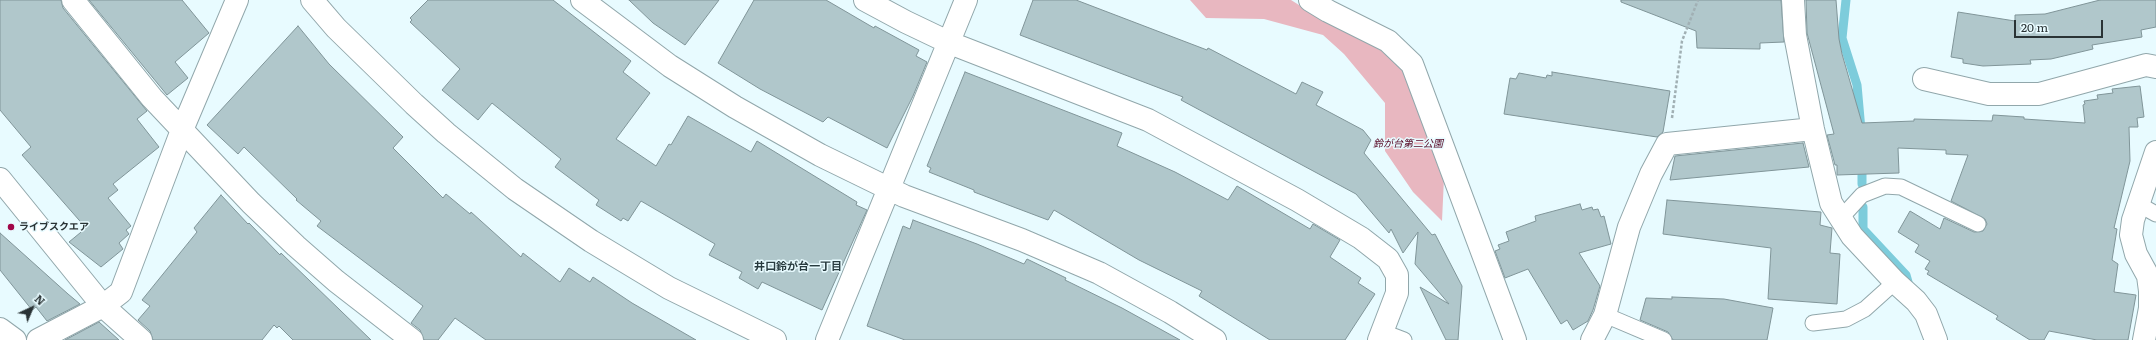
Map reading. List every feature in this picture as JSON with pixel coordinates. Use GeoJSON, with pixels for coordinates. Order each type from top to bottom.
{"type":"FeatureCollection","features":[{"type":"Feature","properties":{"kind":"street"},"geometry":{"type":"LineString","coordinates":[[73,0],[152,98],[252,203],[296,246],[336,281],[412,340]]}},
{"type":"Feature","properties":{"kind":"street"},"geometry":{"type":"LineString","coordinates":[[38,340],[103,306],[121,292],[182,130],[237,0]]}},
{"type":"Feature","properties":{"kind":"street"},"geometry":{"type":"LineString","coordinates":[[312,0],[346,38],[414,104],[446,133],[515,188],[591,241],[656,280],[706,307],[775,340]]}},
{"type":"Feature","properties":{"kind":"street"},"geometry":{"type":"LineString","coordinates":[[582,0],[670,66],[735,107],[820,155],[888,189],[1022,240],[1099,273],[1170,312],[1215,340]]}},
{"type":"Feature","properties":{"kind":"street"},"geometry":{"type":"LineString","coordinates":[[865,0],[950,43],[1148,120],[1297,200],[1361,238],[1388,259],[1397,275],[1397,293],[1381,336]]}},
{"type":"Feature","properties":{"kind":"street"},"geometry":{"type":"LineString","coordinates":[[827,340],[888,189],[950,43],[966,0]]}},
{"type":"Feature","properties":{"kind":"street"},"geometry":{"type":"LineString","coordinates":[[1310,0],[1328,11],[1388,41],[1412,64],[1515,340]]}},
{"type":"Feature","properties":{"kind":"street"},"geometry":{"type":"LineString","coordinates":[[1793,0],[1796,35],[1813,129],[1831,203],[1840,219],[1866,252],[1916,301],[1926,314],[1936,340]]}},
{"type":"Feature","properties":{"kind":"street"},"geometry":{"type":"LineString","coordinates":[[1924,79],[1989,94],[2039,94],[2146,65],[2156,67]]}},
{"type":"Feature","properties":{"kind":"street"},"geometry":{"type":"LineString","coordinates":[[1592,340],[1605,315],[1629,227],[1651,174],[1668,144],[1813,129]]}},
{"type":"Feature","properties":{"kind":"street"},"geometry":{"type":"LineString","coordinates":[[2144,340],[2150,308],[2150,291],[2148,276],[2136,254],[2132,235],[2147,209],[2156,152]]}},
{"type":"Feature","properties":{"kind":"street"},"geometry":{"type":"LineString","coordinates":[[0,179],[103,306],[142,340]]}},
{"type":"Feature","properties":{"kind":"street"},"geometry":{"type":"LineString","coordinates":[[0,329],[15,340]]}},
{"type":"Feature","properties":{"kind":"lane"},"geometry":{"type":"LineString","coordinates":[[1840,219],[1862,195],[1885,186],[1901,187],[1978,224]]}},
{"type":"Feature","properties":{"kind":"lane"},"geometry":{"type":"LineString","coordinates":[[1813,323],[1846,319],[1865,310],[1895,282]]}},
{"type":"Feature","properties":{"kind":"lane"},"geometry":{"type":"LineString","coordinates":[[1605,315],[1664,340]]}},
{"type":"Feature","properties":{"kind":"lane"},"geometry":{"type":"LineString","coordinates":[[1381,336],[1404,340]]}},
{"type":"Feature","properties":{"kind":"path"},"geometry":{"type":"LineString","coordinates":[[1668,144],[1682,41],[1698,0]]}},
{"type":"Feature","properties":{"kind":"green space","name":"鈴が台第二公園"},"geometry":{"type":"Polygon","coordinates":[[[1190,0],[1291,0],[1323,20],[1385,45],[1412,83],[1444,178],[1442,221],[1413,192],[1385,151],[1385,103],[1344,54],[1323,35],[1264,19],[1206,18],[1190,0]]]}},
{"type":"Feature","properties":{"kind":"building"},"geometry":{"type":"Polygon","coordinates":[[[0,0],[61,0],[63,8],[147,111],[137,119],[159,147],[113,184],[118,190],[108,198],[131,226],[126,230],[129,234],[119,243],[123,249],[101,267],[69,242],[86,228],[22,155],[31,147],[0,110],[0,0]]]}},
{"type":"Feature","properties":{"kind":"building"},"geometry":{"type":"Polygon","coordinates":[[[89,0],[182,0],[209,33],[175,62],[188,78],[167,95],[89,0]]]}},
{"type":"Feature","properties":{"kind":"building"},"geometry":{"type":"Polygon","coordinates":[[[428,0],[553,0],[631,61],[623,72],[650,93],[616,139],[656,166],[669,144],[671,145],[688,116],[751,152],[757,141],[857,202],[856,205],[867,210],[822,310],[762,282],[758,289],[739,278],[742,272],[709,255],[715,244],[641,201],[628,221],[623,218],[621,221],[596,205],[599,200],[555,167],[561,159],[492,103],[478,120],[442,90],[460,69],[410,22],[412,20],[410,18],[428,0]]]}},
{"type":"Feature","properties":{"kind":"building"},"geometry":{"type":"Polygon","coordinates":[[[629,0],[719,0],[685,45],[653,23],[629,0]]]}},
{"type":"Feature","properties":{"kind":"building"},"geometry":{"type":"Polygon","coordinates":[[[754,0],[826,0],[874,28],[875,26],[919,50],[916,56],[927,62],[913,96],[887,148],[828,117],[823,122],[760,89],[718,63],[754,0]]]}},
{"type":"Feature","properties":{"kind":"building"},"geometry":{"type":"Polygon","coordinates":[[[1033,0],[1076,0],[1207,50],[1208,48],[1296,94],[1302,82],[1323,92],[1316,105],[1363,130],[1371,140],[1364,153],[1432,235],[1435,234],[1462,286],[1458,340],[1446,340],[1420,287],[1449,304],[1415,264],[1418,232],[1403,253],[1391,229],[1389,233],[1356,194],[1181,100],[1183,97],[1020,35],[1033,0]]]}},
{"type":"Feature","properties":{"kind":"building"},"geometry":{"type":"Polygon","coordinates":[[[1621,0],[1781,0],[1784,42],[1760,43],[1760,49],[1697,48],[1696,31],[1621,2],[1621,0]]]}},
{"type":"Feature","properties":{"kind":"building"},"geometry":{"type":"Polygon","coordinates":[[[1806,0],[1836,0],[1839,39],[1842,54],[1862,123],[1914,121],[1914,119],[1992,121],[1993,115],[2024,117],[2024,119],[2085,123],[2084,101],[2098,99],[2097,95],[2113,93],[2112,89],[2140,86],[2144,117],[2137,118],[2138,127],[2129,127],[2130,161],[2114,228],[2117,229],[2112,260],[2118,264],[2114,292],[2136,295],[2128,340],[2097,340],[2049,331],[2044,340],[2030,340],[1996,319],[1998,316],[1927,274],[1929,271],[1925,269],[1930,261],[1915,252],[1919,245],[1898,232],[1910,211],[1940,229],[1944,218],[1974,232],[1983,231],[1987,224],[1985,219],[1951,201],[1968,155],[1946,154],[1946,150],[1898,148],[1899,173],[1837,175],[1837,165],[1835,165],[1827,135],[1834,134],[1807,33],[1806,0]]]}},
{"type":"Feature","properties":{"kind":"building"},"geometry":{"type":"Polygon","coordinates":[[[2100,0],[2156,0],[2156,27],[2141,30],[2142,37],[2092,45],[2093,49],[2051,59],[2030,60],[2031,64],[1983,66],[1963,63],[1963,59],[1951,57],[1958,12],[2015,21],[2015,15],[2045,14],[2100,0]]]}},
{"type":"Feature","properties":{"kind":"building"},"geometry":{"type":"Polygon","coordinates":[[[298,26],[329,64],[403,137],[393,148],[443,198],[446,194],[470,214],[471,212],[521,257],[523,253],[560,282],[569,268],[590,282],[593,277],[632,303],[696,340],[486,340],[455,318],[438,340],[424,340],[420,330],[411,323],[423,306],[317,226],[321,221],[296,200],[297,199],[244,147],[238,154],[207,125],[298,26]]]}},
{"type":"Feature","properties":{"kind":"building"},"geometry":{"type":"Polygon","coordinates":[[[965,72],[1122,133],[1117,146],[1175,172],[1228,200],[1237,186],[1310,229],[1313,224],[1340,240],[1330,257],[1361,278],[1358,283],[1375,294],[1345,340],[1270,340],[1199,296],[1202,291],[1139,260],[1054,210],[1048,220],[974,192],[974,190],[929,172],[931,168],[927,166],[965,72]]]}},
{"type":"Feature","properties":{"kind":"building"},"geometry":{"type":"Polygon","coordinates":[[[1552,72],[1670,91],[1663,132],[1657,137],[1504,114],[1510,78],[1516,79],[1519,73],[1546,78],[1547,75],[1552,76],[1552,72]]]}},
{"type":"Feature","properties":{"kind":"building"},"geometry":{"type":"Polygon","coordinates":[[[1803,143],[1809,167],[1670,180],[1675,156],[1803,143]]]}},
{"type":"Feature","properties":{"kind":"building"},"geometry":{"type":"Polygon","coordinates":[[[221,195],[280,255],[281,253],[371,340],[293,340],[279,326],[277,328],[274,325],[262,340],[153,340],[150,331],[138,320],[150,306],[142,300],[197,232],[194,228],[221,195]]]}},
{"type":"Feature","properties":{"kind":"building"},"geometry":{"type":"Polygon","coordinates":[[[1667,200],[1821,212],[1820,225],[1832,228],[1830,253],[1840,254],[1837,304],[1768,299],[1771,248],[1663,234],[1667,200]]]}},
{"type":"Feature","properties":{"kind":"building"},"geometry":{"type":"Polygon","coordinates":[[[1580,204],[1582,210],[1592,207],[1593,210],[1598,209],[1601,217],[1604,216],[1611,244],[1579,253],[1600,286],[1588,321],[1573,330],[1567,320],[1561,324],[1528,269],[1505,278],[1495,251],[1500,249],[1498,245],[1509,241],[1506,232],[1536,221],[1535,216],[1580,204]]]}},
{"type":"Feature","properties":{"kind":"building"},"geometry":{"type":"Polygon","coordinates":[[[913,220],[977,244],[1024,264],[1027,259],[1066,278],[1065,280],[1122,308],[1180,340],[905,340],[867,326],[903,226],[910,229],[913,220]]]}},
{"type":"Feature","properties":{"kind":"building"},"geometry":{"type":"Polygon","coordinates":[[[0,233],[80,304],[47,321],[36,307],[32,310],[0,270],[0,233]]]}},
{"type":"Feature","properties":{"kind":"building"},"geometry":{"type":"Polygon","coordinates":[[[1672,297],[1724,299],[1773,308],[1767,340],[1673,340],[1668,332],[1640,320],[1646,298],[1672,299],[1672,297]]]}},
{"type":"Feature","properties":{"kind":"building"},"geometry":{"type":"Polygon","coordinates":[[[99,322],[119,340],[65,340],[99,322]]]}},
{"type":"Feature","properties":{"kind":"waterway"},"geometry":{"type":"LineString","coordinates":[[1846,0],[1842,38],[1857,85],[1861,130]]}},
{"type":"Feature","properties":{"kind":"waterway"},"geometry":{"type":"LineString","coordinates":[[1862,163],[1862,184]]}},
{"type":"Feature","properties":{"kind":"waterway"},"geometry":{"type":"LineString","coordinates":[[1863,207],[1863,229],[1906,275],[1908,282]]}},
{"type":"Feature","properties":{"kind":"place","name":"ライブスクエア"},"geometry":{"type":"Point","coordinates":[11,227]}},
{"type":"Feature","properties":{"kind":"district","name":"井口鈴が台一丁目"},"geometry":{"type":"Point","coordinates":[798,267]}}]}
